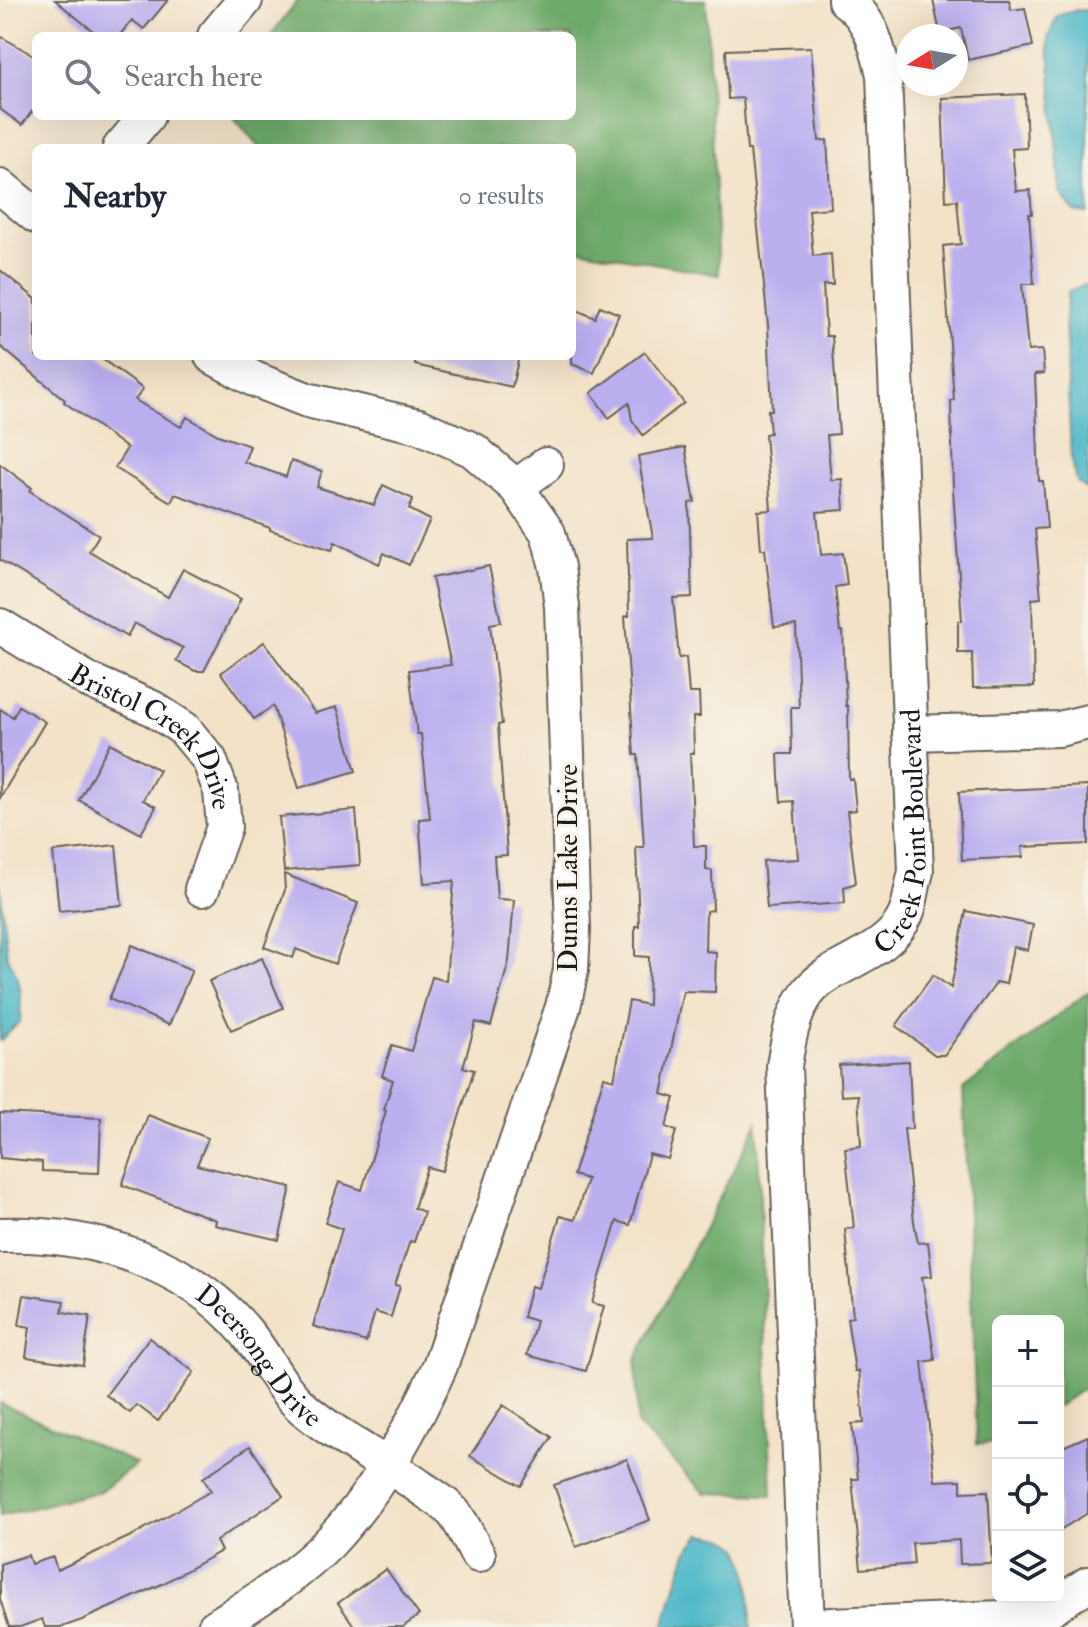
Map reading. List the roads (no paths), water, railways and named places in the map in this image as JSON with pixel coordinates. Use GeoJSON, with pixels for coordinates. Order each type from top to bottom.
{"type":"FeatureCollection","features":[{"type":"Feature","properties":{"kind":"street"},"geometry":{"type":"LineString","coordinates":[[218,32],[245,0]]}},
{"type":"Feature","properties":{"kind":"street","name":"Creek Point Boulevard"},"geometry":{"type":"LineString","coordinates":[[807,1627],[784,1066],[789,1030],[807,993],[881,945],[905,916],[916,872],[884,75],[877,42],[859,10],[845,0]]}},
{"type":"Feature","properties":{"kind":"street"},"geometry":{"type":"LineString","coordinates":[[123,144],[144,120]]}},
{"type":"Feature","properties":{"kind":"street"},"geometry":{"type":"LineString","coordinates":[[0,186],[32,213]]}},
{"type":"Feature","properties":{"kind":"street","name":"Dunns Lake Drive"},"geometry":{"type":"LineString","coordinates":[[215,1627],[280,1586],[328,1544],[361,1505],[420,1412],[440,1366],[563,1007],[571,970],[573,929],[560,594],[548,533],[516,487],[473,450],[419,426],[307,400],[254,379],[219,360]]}},
{"type":"Feature","properties":{"kind":"street"},"geometry":{"type":"LineString","coordinates":[[516,487],[546,465]]}},
{"type":"Feature","properties":{"kind":"street","name":"Bristol Creek Drive"},"geometry":{"type":"LineString","coordinates":[[0,626],[88,680],[152,708],[184,729],[209,759],[221,791],[224,827],[202,889]]}},
{"type":"Feature","properties":{"kind":"street"},"geometry":{"type":"LineString","coordinates":[[910,733],[1059,729],[1088,722]]}},
{"type":"Feature","properties":{"kind":"street","name":"Deersong Drive"},"geometry":{"type":"LineString","coordinates":[[0,1235],[38,1234],[91,1242],[177,1274],[217,1301],[247,1333],[281,1385],[307,1412],[388,1463],[451,1510],[478,1555]]}},
{"type":"Feature","properties":{"kind":"street"},"geometry":{"type":"LineString","coordinates":[[807,1627],[1002,1618],[1051,1608],[1088,1584]]}},
{"type":"Feature","properties":{"kind":"water"},"geometry":{"type":"Polygon","coordinates":[[[1088,10],[1088,214],[1074,212],[1060,192],[1048,38],[1057,16],[1088,10]]]}},
{"type":"Feature","properties":{"kind":"water"},"geometry":{"type":"Polygon","coordinates":[[[1088,284],[1088,490],[1077,482],[1071,456],[1065,317],[1068,292],[1088,284]]]}},
{"type":"Feature","properties":{"kind":"water"},"geometry":{"type":"Polygon","coordinates":[[[0,884],[7,956],[18,978],[21,994],[20,1022],[0,1041],[0,884]]]}},
{"type":"Feature","properties":{"kind":"water"},"geometry":{"type":"Polygon","coordinates":[[[701,1534],[729,1541],[742,1553],[749,1585],[751,1627],[663,1627],[687,1552],[701,1534]]]}}]}
